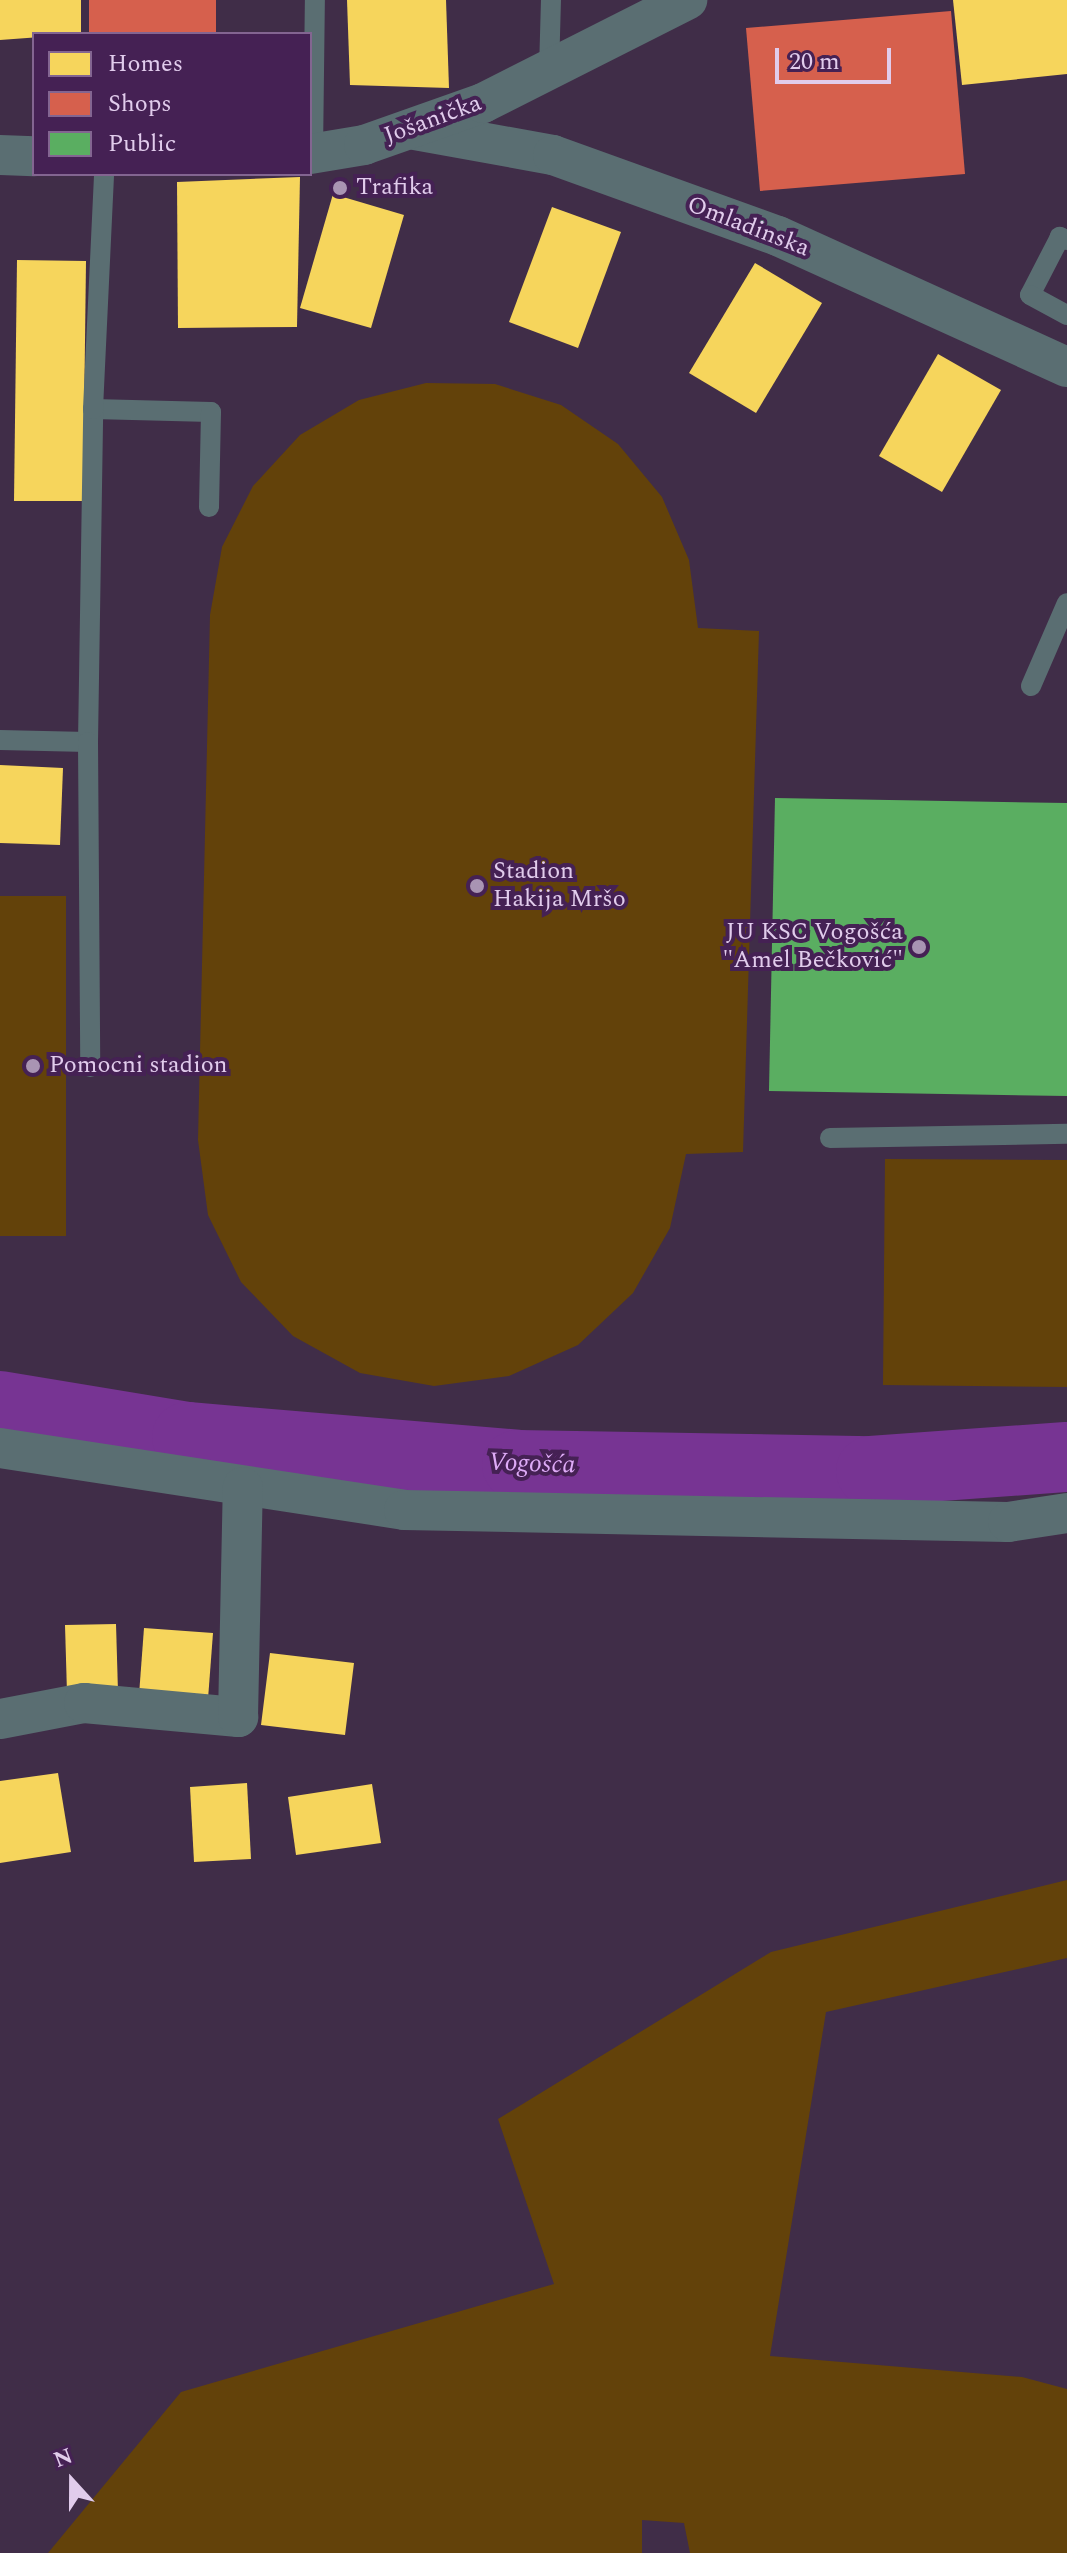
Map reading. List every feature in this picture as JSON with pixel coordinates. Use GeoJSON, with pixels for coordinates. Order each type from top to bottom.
{"type":"FeatureCollection","features":[{"type":"Feature","properties":{"kind":"street","name":"Jošanička"},"geometry":{"type":"LineString","coordinates":[[312,154],[415,130],[549,71],[687,0]]}},
{"type":"Feature","properties":{"kind":"street","name":"Omladinska"},"geometry":{"type":"LineString","coordinates":[[415,130],[553,155],[733,220],[1067,367]]}},
{"type":"Feature","properties":{"kind":"street"},"geometry":{"type":"LineString","coordinates":[[0,155],[32,156]]}},
{"type":"Feature","properties":{"kind":"street"},"geometry":{"type":"LineString","coordinates":[[0,1448],[404,1510],[1008,1522],[1067,1513]]}},
{"type":"Feature","properties":{"kind":"street"},"geometry":{"type":"LineString","coordinates":[[0,1719],[84,1703],[238,1717],[243,1487]]}},
{"type":"Feature","properties":{"kind":"lane","name":"Jošanička"},"geometry":{"type":"LineString","coordinates":[[312,100],[315,0]]}},
{"type":"Feature","properties":{"kind":"lane"},"geometry":{"type":"LineString","coordinates":[[549,71],[551,0]]}},
{"type":"Feature","properties":{"kind":"lane"},"geometry":{"type":"LineString","coordinates":[[90,1067],[88,742],[93,409],[104,176]]}},
{"type":"Feature","properties":{"kind":"lane"},"geometry":{"type":"LineString","coordinates":[[1067,240],[1060,237],[1030,295],[1067,315]]}},
{"type":"Feature","properties":{"kind":"lane"},"geometry":{"type":"LineString","coordinates":[[93,409],[211,412],[209,507]]}},
{"type":"Feature","properties":{"kind":"lane"},"geometry":{"type":"LineString","coordinates":[[1031,686],[1067,603]]}},
{"type":"Feature","properties":{"kind":"lane"},"geometry":{"type":"LineString","coordinates":[[0,740],[88,742]]}},
{"type":"Feature","properties":{"kind":"lane"},"geometry":{"type":"LineString","coordinates":[[830,1138],[1067,1134]]}},
{"type":"Feature","properties":{"kind":"shaded area","name":"Stadion Hakija Mršo"},"geometry":{"type":"Polygon","coordinates":[[[426,383],[495,384],[561,405],[618,444],[662,497],[689,560],[698,628],[759,631],[743,1152],[686,1154],[670,1228],[633,1293],[578,1345],[509,1376],[434,1386],[360,1373],[293,1336],[241,1282],[208,1215],[198,1140],[210,615],[222,547],[253,486],[300,435],[359,400],[426,383]]]}},
{"type":"Feature","properties":{"kind":"shaded area","name":"Pomocni stadion"},"geometry":{"type":"Polygon","coordinates":[[[0,896],[66,896],[66,1236],[0,1236],[0,896]]]}},
{"type":"Feature","properties":{"kind":"shaded area"},"geometry":{"type":"Polygon","coordinates":[[[885,1159],[1067,1160],[1067,1387],[883,1385],[885,1159]]]}},
{"type":"Feature","properties":{"kind":"shaded area"},"geometry":{"type":"Polygon","coordinates":[[[1067,1880],[1067,1958],[826,2012],[770,2356],[1022,2377],[1067,2389],[1067,2553],[690,2553],[684,2523],[642,2520],[642,2553],[48,2553],[181,2392],[554,2284],[498,2119],[771,1952],[1067,1880]]]}},
{"type":"Feature","properties":{"kind":"building: Homes"},"geometry":{"type":"Polygon","coordinates":[[[0,0],[81,0],[81,32],[32,32],[32,38],[0,40],[0,0]]]}},
{"type":"Feature","properties":{"kind":"building: Homes"},"geometry":{"type":"Polygon","coordinates":[[[347,0],[446,0],[449,88],[350,85],[347,0]]]}},
{"type":"Feature","properties":{"kind":"building: Homes"},"geometry":{"type":"Polygon","coordinates":[[[953,0],[1067,0],[1067,74],[962,85],[953,0]]]}},
{"type":"Feature","properties":{"kind":"building: Homes"},"geometry":{"type":"Polygon","coordinates":[[[300,177],[297,327],[178,328],[177,182],[300,177]]]}},
{"type":"Feature","properties":{"kind":"building: Homes"},"geometry":{"type":"Polygon","coordinates":[[[333,194],[404,215],[371,328],[300,308],[333,194]]]}},
{"type":"Feature","properties":{"kind":"building: Homes"},"geometry":{"type":"Polygon","coordinates":[[[552,207],[621,232],[578,348],[509,322],[552,207]]]}},
{"type":"Feature","properties":{"kind":"building: Homes"},"geometry":{"type":"Polygon","coordinates":[[[17,260],[86,261],[83,501],[14,501],[17,260]]]}},
{"type":"Feature","properties":{"kind":"building: Homes"},"geometry":{"type":"Polygon","coordinates":[[[755,263],[822,303],[756,413],[689,373],[755,263]]]}},
{"type":"Feature","properties":{"kind":"building: Homes"},"geometry":{"type":"Polygon","coordinates":[[[938,354],[1001,390],[942,492],[879,456],[938,354]]]}},
{"type":"Feature","properties":{"kind":"building: Homes"},"geometry":{"type":"Polygon","coordinates":[[[0,765],[63,768],[60,845],[0,843],[0,765]]]}},
{"type":"Feature","properties":{"kind":"building: Homes"},"geometry":{"type":"Polygon","coordinates":[[[116,1624],[118,1692],[67,1693],[65,1625],[116,1624]]]}},
{"type":"Feature","properties":{"kind":"building: Homes"},"geometry":{"type":"Polygon","coordinates":[[[144,1628],[213,1633],[208,1699],[139,1695],[144,1628]]]}},
{"type":"Feature","properties":{"kind":"building: Homes"},"geometry":{"type":"Polygon","coordinates":[[[270,1653],[354,1663],[345,1735],[261,1725],[270,1653]]]}},
{"type":"Feature","properties":{"kind":"building: Homes"},"geometry":{"type":"Polygon","coordinates":[[[58,1773],[71,1852],[0,1863],[0,1781],[58,1773]]]}},
{"type":"Feature","properties":{"kind":"building: Homes"},"geometry":{"type":"Polygon","coordinates":[[[247,1783],[251,1859],[194,1862],[190,1787],[247,1783]]]}},
{"type":"Feature","properties":{"kind":"building: Homes"},"geometry":{"type":"Polygon","coordinates":[[[372,1784],[381,1843],[296,1855],[288,1797],[372,1784]]]}},
{"type":"Feature","properties":{"kind":"building: Shops"},"geometry":{"type":"Polygon","coordinates":[[[89,0],[216,0],[216,32],[89,32],[89,0]]]}},
{"type":"Feature","properties":{"kind":"building: Shops"},"geometry":{"type":"Polygon","coordinates":[[[951,11],[965,174],[760,191],[746,28],[951,11]]]}},
{"type":"Feature","properties":{"kind":"building: Public","name":"JU KSC Vogošća \"Amel Bečković\""},"geometry":{"type":"Polygon","coordinates":[[[775,798],[1067,803],[1067,1096],[769,1091],[775,798]]]}},
{"type":"Feature","properties":{"kind":"waterway","name":"Vogošća"},"geometry":{"type":"LineString","coordinates":[[0,1406],[187,1437],[517,1465],[871,1471],[1067,1457]]}},
{"type":"Feature","properties":{"kind":"place","name":"Trafika"},"geometry":{"type":"Point","coordinates":[340,188]}},
{"type":"Feature","properties":{"kind":"place","name":"Stadion Hakija Mršo"},"geometry":{"type":"Point","coordinates":[477,886]}},
{"type":"Feature","properties":{"kind":"place","name":"JU KSC Vogošća \"Amel Bečković\""},"geometry":{"type":"Point","coordinates":[919,947]}},
{"type":"Feature","properties":{"kind":"place","name":"Pomocni stadion"},"geometry":{"type":"Point","coordinates":[33,1066]}}]}
